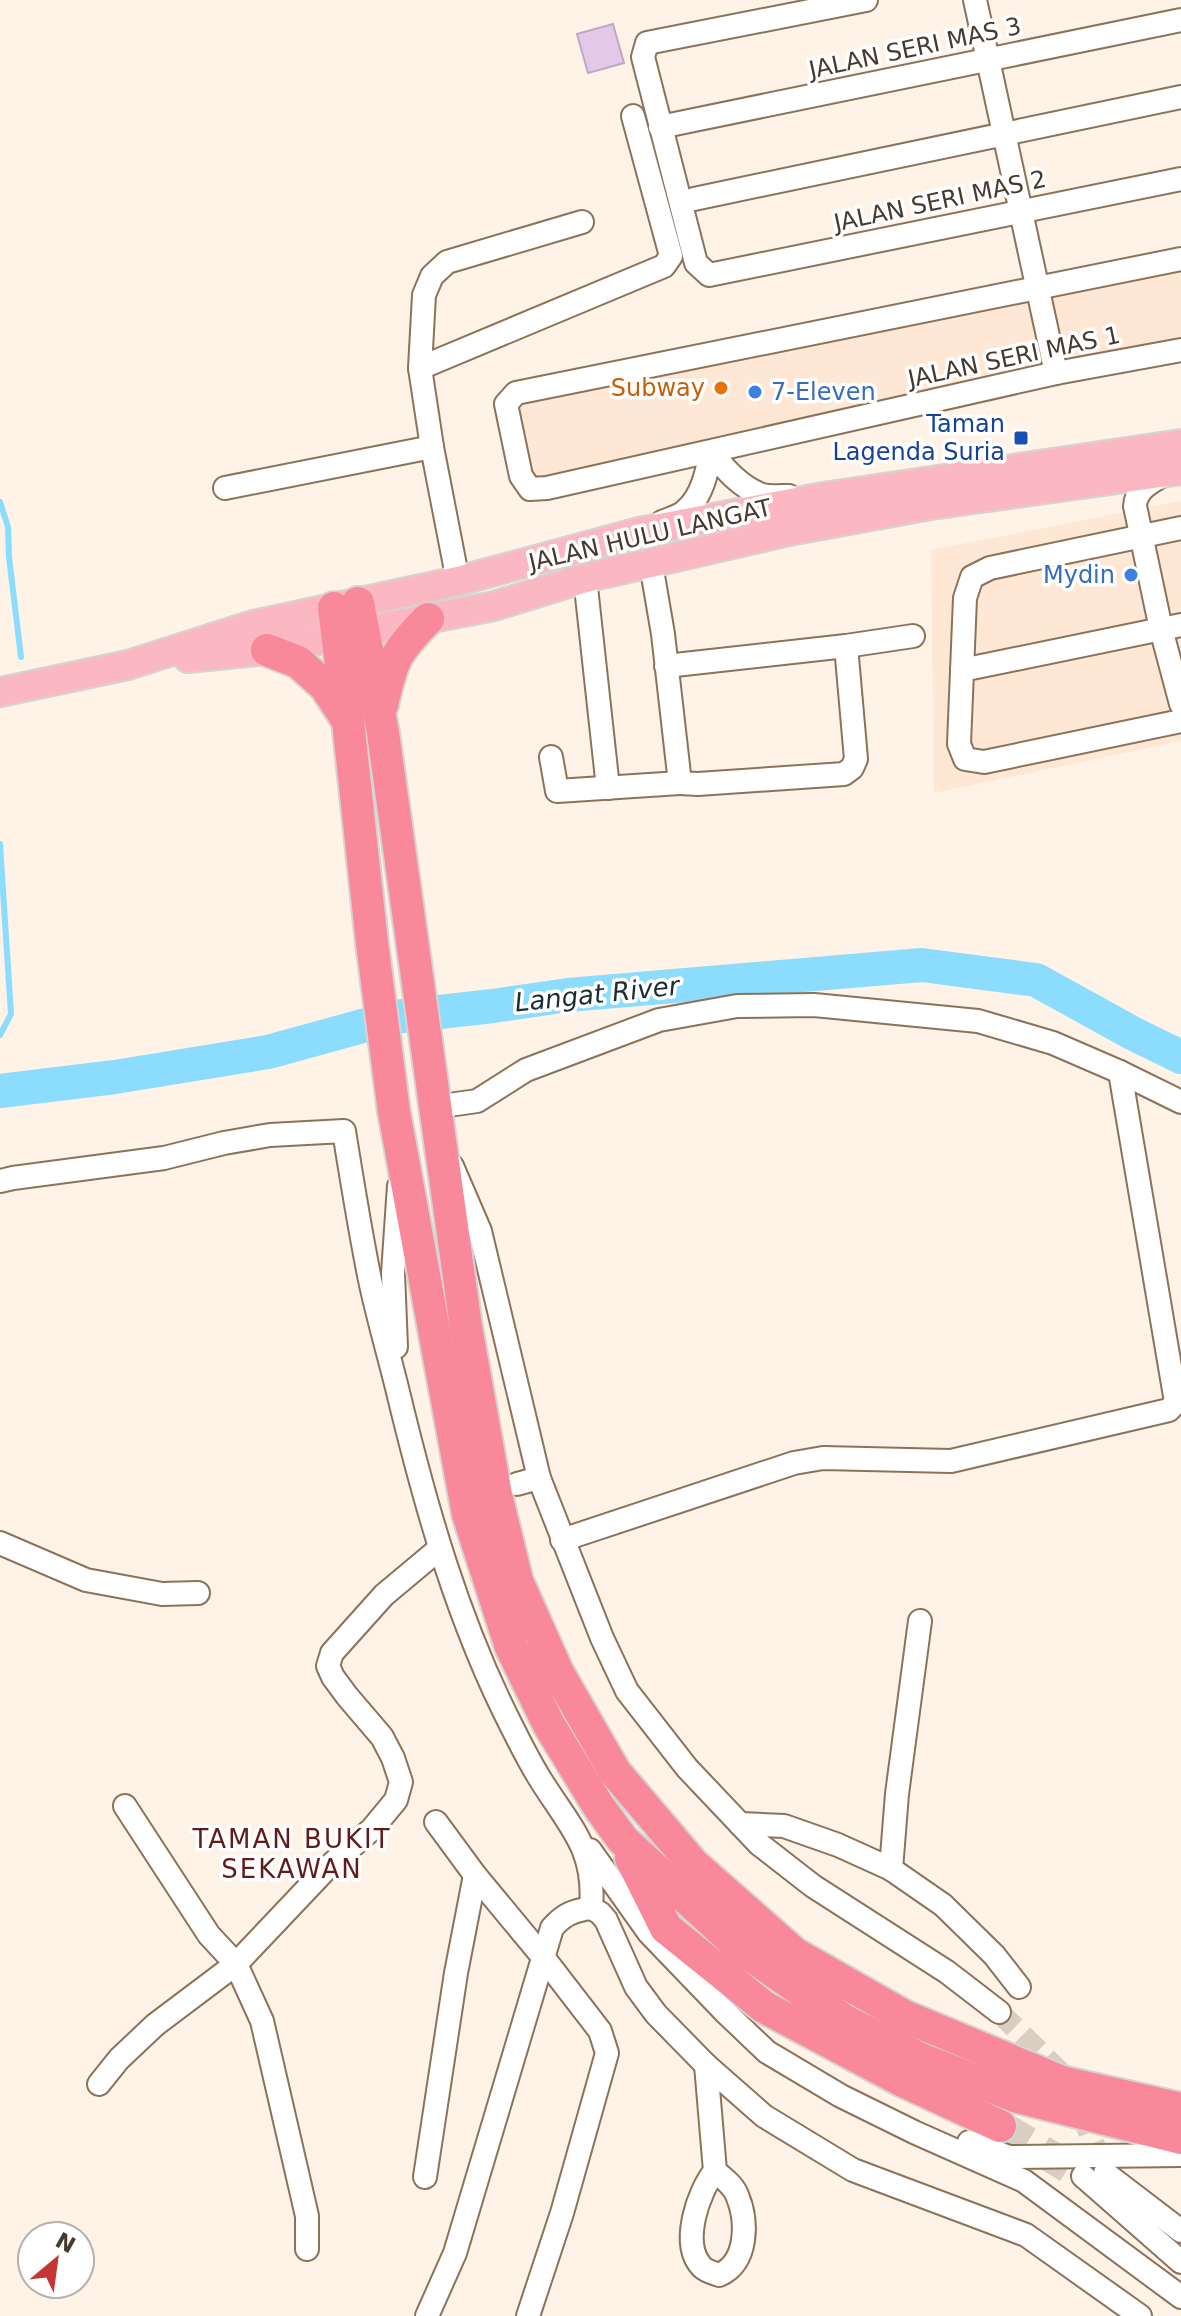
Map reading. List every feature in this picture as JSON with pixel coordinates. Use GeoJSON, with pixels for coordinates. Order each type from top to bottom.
{"type":"FeatureCollection","features":[{"type":"Feature","properties":{"kind":"highway"},"geometry":{"type":"LineString","coordinates":[[428,619],[402,644],[364,718],[372,943],[394,1112],[468,1514],[511,1647],[549,1725],[623,1840],[666,1928],[764,2007],[901,2080],[1000,2126]]}},
{"type":"Feature","properties":{"kind":"highway"},"geometry":{"type":"LineString","coordinates":[[348,620],[364,718],[413,940],[466,1327],[496,1495],[517,1581],[558,1673],[615,1772],[693,1864],[795,1954],[904,2016],[1062,2082],[1181,2109]]}},
{"type":"Feature","properties":{"kind":"highway"},"geometry":{"type":"LineString","coordinates":[[267,650],[298,662],[364,718]]}},
{"type":"Feature","properties":{"kind":"highway"},"geometry":{"type":"LineString","coordinates":[[623,1840],[743,1950],[845,2021],[923,2060],[1018,2097],[1181,2138]]}},
{"type":"Feature","properties":{"kind":"main road","name":"JALAN HULU LANGAT"},"geometry":{"type":"LineString","coordinates":[[0,692],[128,665],[267,650],[458,581],[639,532],[823,497],[1181,444]]}},
{"type":"Feature","properties":{"kind":"main road","name":"JALAN HULU LANGAT"},"geometry":{"type":"LineString","coordinates":[[128,665],[253,625],[428,619],[494,606],[585,578],[789,531],[931,505],[1175,471]]}},
{"type":"Feature","properties":{"kind":"street"},"geometry":{"type":"LineString","coordinates":[[660,127],[643,57],[647,43],[866,0]]}},
{"type":"Feature","properties":{"kind":"street"},"geometry":{"type":"LineString","coordinates":[[975,0],[1056,373]]}},
{"type":"Feature","properties":{"kind":"street","name":"JALAN SERI MAS 3"},"geometry":{"type":"LineString","coordinates":[[660,127],[1181,20]]}},
{"type":"Feature","properties":{"kind":"street"},"geometry":{"type":"LineString","coordinates":[[694,199],[1181,97]]}},
{"type":"Feature","properties":{"kind":"street"},"geometry":{"type":"LineString","coordinates":[[420,368],[664,266],[671,256],[633,116]]}},
{"type":"Feature","properties":{"kind":"street","name":"JALAN SERI MAS 2"},"geometry":{"type":"LineString","coordinates":[[660,127],[696,263],[709,275],[1181,179]]}},
{"type":"Feature","properties":{"kind":"street"},"geometry":{"type":"LineString","coordinates":[[458,581],[420,368],[424,295],[432,276],[447,262],[582,222]]}},
{"type":"Feature","properties":{"kind":"street"},"geometry":{"type":"LineString","coordinates":[[1038,289],[1181,259]]}},
{"type":"Feature","properties":{"kind":"street","name":"JALAN SERI MAS 1"},"geometry":{"type":"LineString","coordinates":[[1038,289],[516,393],[506,404],[521,476],[530,489],[547,488],[1056,373],[1181,350]]}},
{"type":"Feature","properties":{"kind":"street"},"geometry":{"type":"LineString","coordinates":[[225,488],[432,447]]}},
{"type":"Feature","properties":{"kind":"street"},"geometry":{"type":"LineString","coordinates":[[711,452],[742,484],[764,496],[823,497]]}},
{"type":"Feature","properties":{"kind":"street"},"geometry":{"type":"LineString","coordinates":[[639,532],[685,511],[700,490],[711,452]]}},
{"type":"Feature","properties":{"kind":"street"},"geometry":{"type":"LineString","coordinates":[[1175,471],[1145,486],[1136,498],[1135,506],[1171,627],[1181,704]]}},
{"type":"Feature","properties":{"kind":"street"},"geometry":{"type":"LineString","coordinates":[[1181,528],[990,568],[972,577],[965,598],[959,744],[965,759],[984,762],[1181,721]]}},
{"type":"Feature","properties":{"kind":"street"},"geometry":{"type":"LineString","coordinates":[[651,564],[680,783]]}},
{"type":"Feature","properties":{"kind":"street"},"geometry":{"type":"LineString","coordinates":[[585,578],[608,788]]}},
{"type":"Feature","properties":{"kind":"street"},"geometry":{"type":"LineString","coordinates":[[962,670],[1171,627]]}},
{"type":"Feature","properties":{"kind":"street"},"geometry":{"type":"LineString","coordinates":[[666,666],[913,636]]}},
{"type":"Feature","properties":{"kind":"street"},"geometry":{"type":"LineString","coordinates":[[551,757],[557,791],[844,774],[852,768],[856,759],[846,646]]}},
{"type":"Feature","properties":{"kind":"street"},"geometry":{"type":"LineString","coordinates":[[999,2012],[947,1972],[813,1886],[759,1844],[687,1768],[627,1691],[562,1540],[528,1481],[480,1231],[436,1109],[477,1101],[526,1070],[659,1020],[737,1006],[814,1005],[978,1021],[1053,1043],[1181,1102]]}},
{"type":"Feature","properties":{"kind":"street"},"geometry":{"type":"LineString","coordinates":[[562,1540],[794,1463],[823,1458],[951,1461],[1169,1410],[1176,1402],[1120,1072]]}},
{"type":"Feature","properties":{"kind":"street"},"geometry":{"type":"LineString","coordinates":[[0,1181],[164,1158],[270,1135],[344,1131],[371,1283],[398,1392],[437,1503],[439,1549],[454,1594],[512,1728],[541,1781],[583,1844],[593,1888],[591,1908]]}},
{"type":"Feature","properties":{"kind":"street"},"geometry":{"type":"LineString","coordinates":[[398,1392],[393,1273],[401,1150]]}},
{"type":"Feature","properties":{"kind":"street"},"geometry":{"type":"LineString","coordinates":[[0,1543],[86,1580],[162,1594],[198,1593]]}},
{"type":"Feature","properties":{"kind":"street"},"geometry":{"type":"LineString","coordinates":[[99,2084],[119,2059],[155,2025],[236,1964],[326,1869],[372,1829],[396,1800],[401,1782],[393,1758],[382,1737],[347,1696],[328,1666],[332,1653],[384,1595],[439,1549]]}},
{"type":"Feature","properties":{"kind":"street"},"geometry":{"type":"LineString","coordinates":[[891,1869],[897,1794],[920,1621]]}},
{"type":"Feature","properties":{"kind":"street"},"geometry":{"type":"LineString","coordinates":[[541,1781],[649,1933],[767,2052],[841,2096],[1024,2181],[1181,2297]]}},
{"type":"Feature","properties":{"kind":"street"},"geometry":{"type":"LineString","coordinates":[[125,1806],[209,1935],[236,1964],[262,2021],[307,2216],[307,2249]]}},
{"type":"Feature","properties":{"kind":"street"},"geometry":{"type":"LineString","coordinates":[[436,1822],[600,2031],[607,2053],[562,2213],[528,2316]]}},
{"type":"Feature","properties":{"kind":"street"},"geometry":{"type":"LineString","coordinates":[[740,1824],[784,1826],[838,1845],[891,1869],[943,1905],[994,1955],[1019,1987]]}},
{"type":"Feature","properties":{"kind":"street"},"geometry":{"type":"LineString","coordinates":[[425,2177],[456,1973],[475,1875]]}},
{"type":"Feature","properties":{"kind":"street"},"geometry":{"type":"LineString","coordinates":[[427,2316],[455,2253],[552,1928],[569,1912],[591,1908],[606,1920],[636,1987],[656,2014],[706,2065],[764,2116],[853,2170],[1026,2235],[1140,2316]]}},
{"type":"Feature","properties":{"kind":"street"},"geometry":{"type":"LineString","coordinates":[[706,2065],[715,2171]]}},
{"type":"Feature","properties":{"kind":"street"},"geometry":{"type":"LineString","coordinates":[[841,2096],[1009,2157],[1181,2155]]}},
{"type":"Feature","properties":{"kind":"street"},"geometry":{"type":"LineString","coordinates":[[1105,2173],[1181,2231]]}},
{"type":"Feature","properties":{"kind":"street"},"geometry":{"type":"LineString","coordinates":[[1083,2176],[1181,2262]]}},
{"type":"Feature","properties":{"kind":"shaded area"},"geometry":{"type":"Polygon","coordinates":[[[1181,265],[1181,343],[532,483],[510,406],[519,396],[1181,265]]]}},
{"type":"Feature","properties":{"kind":"shaded area"},"geometry":{"type":"Polygon","coordinates":[[[1181,501],[1181,741],[934,793],[931,550],[1181,501]]]}},
{"type":"Feature","properties":{"kind":"building"},"geometry":{"type":"Polygon","coordinates":[[[613,24],[624,63],[588,73],[577,34],[613,24]]]}},
{"type":"Feature","properties":{"kind":"waterway"},"geometry":{"type":"LineString","coordinates":[[0,502],[8,527],[21,657]]}},
{"type":"Feature","properties":{"kind":"waterway"},"geometry":{"type":"LineString","coordinates":[[0,844],[11,1014],[0,1035]]}},
{"type":"Feature","properties":{"kind":"waterway","name":"Langat River"},"geometry":{"type":"LineString","coordinates":[[0,1091],[115,1077],[268,1052],[395,1017],[568,995],[922,965],[1036,980],[1181,1057]]}},
{"type":"Feature","properties":{"kind":"tunnel"},"geometry":{"type":"LineString","coordinates":[[999,2012],[1070,2082],[1104,2171]]}},
{"type":"Feature","properties":{"kind":"tunnel"},"geometry":{"type":"LineString","coordinates":[[1000,2126],[1083,2176]]}},
{"type":"Feature","properties":{"kind":"place","name":"Subway"},"geometry":{"type":"Point","coordinates":[721,388]}},
{"type":"Feature","properties":{"kind":"place","name":"7-Eleven"},"geometry":{"type":"Point","coordinates":[755,392]}},
{"type":"Feature","properties":{"kind":"place","name":"Taman Lagenda Suria"},"geometry":{"type":"Point","coordinates":[1021,438]}},
{"type":"Feature","properties":{"kind":"place","name":"Mydin"},"geometry":{"type":"Point","coordinates":[1131,575]}},
{"type":"Feature","properties":{"kind":"district","name":"TAMAN BUKIT SEKAWAN"},"geometry":{"type":"Point","coordinates":[292,1854]}}]}
